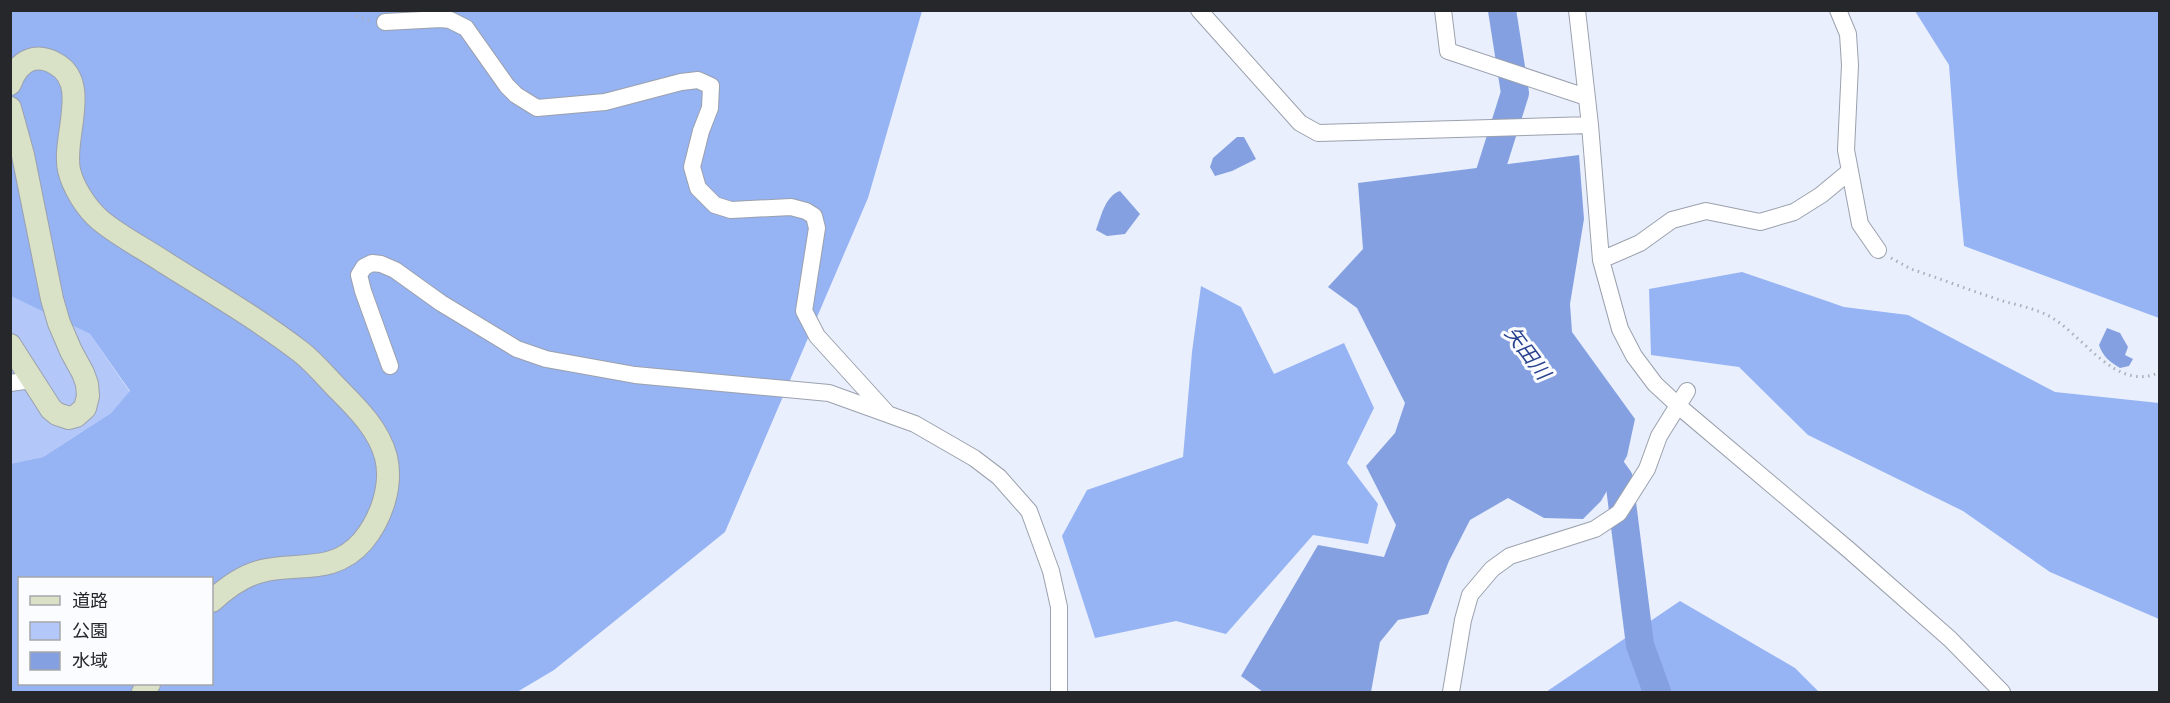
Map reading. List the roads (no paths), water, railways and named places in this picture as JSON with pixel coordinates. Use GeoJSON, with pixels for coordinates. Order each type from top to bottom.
{"type":"FeatureCollection","features":[{"type":"Feature","properties":{"kind":"street"},"geometry":{"type":"LineString","coordinates":[[1199,10],[1300,123],[1318,133],[1590,125]]}},
{"type":"Feature","properties":{"kind":"street"},"geometry":{"type":"LineString","coordinates":[[1443,10],[1448,51],[1586,97]]}},
{"type":"Feature","properties":{"kind":"street"},"geometry":{"type":"LineString","coordinates":[[1577,10],[1590,125],[1601,260],[1620,329],[1634,356],[1655,384],[1683,398],[1942,632],[2002,693]]}},
{"type":"Feature","properties":{"kind":"street"},"geometry":{"type":"LineString","coordinates":[[1838,10],[1848,34],[1850,65],[1846,150],[1860,224],[1878,250]]}},
{"type":"Feature","properties":{"kind":"street"},"geometry":{"type":"LineString","coordinates":[[386,22],[441,19],[450,20],[466,28],[507,86],[516,95],[537,108],[605,102],[681,82],[698,80],[711,86],[710,108],[692,167],[698,188],[715,205],[731,210],[791,207],[814,216],[817,228],[804,311],[817,336],[889,414]]}},
{"type":"Feature","properties":{"kind":"street"},"geometry":{"type":"LineString","coordinates":[[10,84],[20,66],[36,59],[53,62],[66,71],[71,79],[75,95],[68,147],[69,169],[75,187],[98,218],[303,354],[361,412],[386,457],[387,485],[382,509],[361,544],[345,557],[324,565],[280,567],[259,571],[222,591],[213,600]]}},
{"type":"Feature","properties":{"kind":"street"},"geometry":{"type":"LineString","coordinates":[[10,108],[23,155],[52,298],[59,323],[84,373],[87,384],[88,396],[85,408],[76,416],[69,418],[57,414],[21,380],[10,345]]}},
{"type":"Feature","properties":{"kind":"street"},"geometry":{"type":"LineString","coordinates":[[1601,260],[1640,243],[1672,220],[1706,211],[1760,222],[1794,212],[1821,195],[1850,171]]}},
{"type":"Feature","properties":{"kind":"street"},"geometry":{"type":"LineString","coordinates":[[390,366],[359,275],[364,267],[372,263],[395,270],[441,303],[517,349],[546,359],[635,375],[829,393],[915,424],[974,458],[999,477],[1029,511],[1051,571],[1059,608],[1059,693]]}},
{"type":"Feature","properties":{"kind":"street"},"geometry":{"type":"LineString","coordinates":[[1451,693],[1463,620],[1470,595],[1492,569],[1510,556],[1595,529],[1619,513],[1647,469],[1659,436],[1683,398]]}},
{"type":"Feature","properties":{"kind":"water"},"geometry":{"type":"Polygon","coordinates":[[[1237,137],[1244,137],[1256,159],[1232,171],[1215,176],[1210,167],[1213,158],[1237,137]]]}},
{"type":"Feature","properties":{"kind":"water"},"geometry":{"type":"Polygon","coordinates":[[[1579,155],[1584,219],[1570,304],[1572,332],[1635,419],[1627,456],[1601,501],[1583,519],[1544,518],[1508,498],[1470,520],[1449,561],[1428,614],[1398,620],[1380,642],[1371,692],[1263,692],[1241,676],[1318,545],[1384,557],[1396,525],[1366,466],[1395,433],[1405,403],[1357,308],[1328,287],[1363,249],[1358,183],[1579,155]]]}},
{"type":"Feature","properties":{"kind":"water"},"geometry":{"type":"Polygon","coordinates":[[[1120,191],[1140,214],[1125,234],[1107,236],[1096,230],[1107,202],[1120,191]]]}},
{"type":"Feature","properties":{"kind":"water"},"geometry":{"type":"Polygon","coordinates":[[[2107,328],[2120,333],[2128,347],[2125,355],[2133,359],[2129,366],[2120,368],[2103,353],[2099,345],[2107,328]]]}},
{"type":"Feature","properties":{"kind":"waterway","name":"矢田川"},"geometry":{"type":"LineString","coordinates":[[1480,204],[1515,93],[1502,10]]}},
{"type":"Feature","properties":{"kind":"waterway","name":"矢田川"},"geometry":{"type":"LineString","coordinates":[[1593,443],[1619,479],[1640,645],[1657,692]]}}]}
